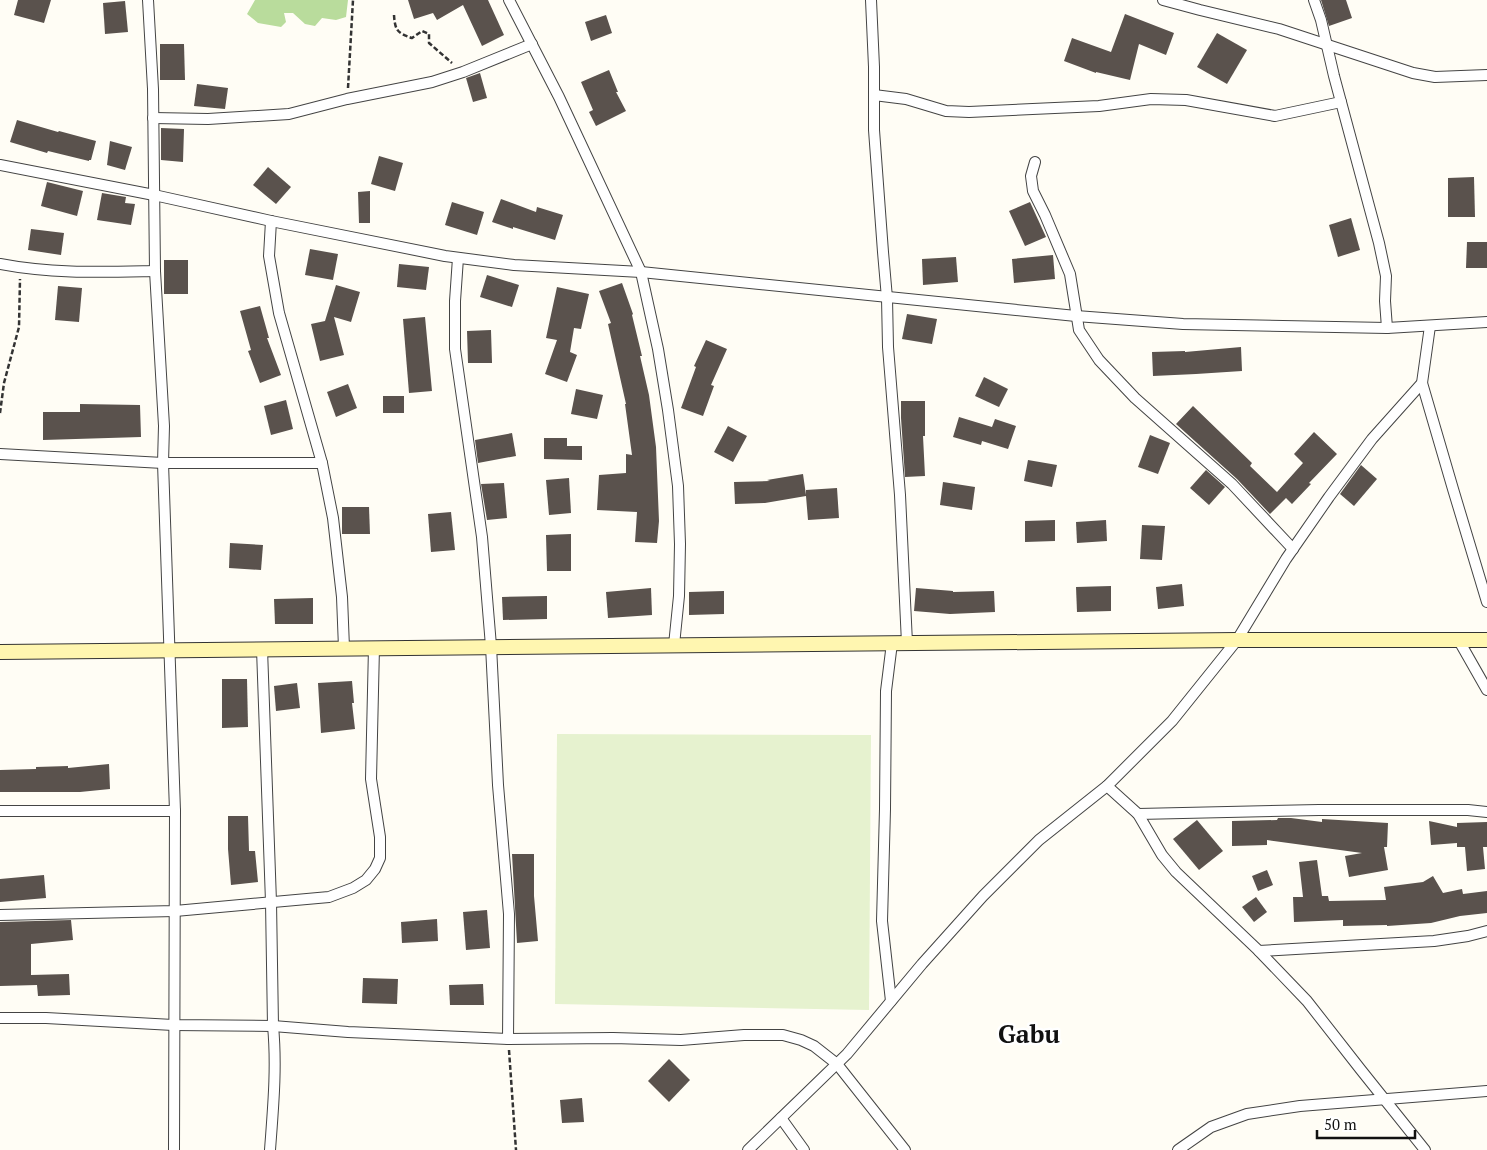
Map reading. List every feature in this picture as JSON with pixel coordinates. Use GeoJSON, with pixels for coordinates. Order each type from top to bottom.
{"type":"FeatureCollection","features":[{"type":"Feature","properties":{"kind":"main road"},"geometry":{"type":"LineString","coordinates":[[0,652],[907,642],[1487,640]]}},
{"type":"Feature","properties":{"kind":"street"},"geometry":{"type":"LineString","coordinates":[[148,0],[153,89],[155,271],[164,426],[163,464],[174,811],[174,1150]]}},
{"type":"Feature","properties":{"kind":"street"},"geometry":{"type":"LineString","coordinates":[[509,0],[559,97],[641,272],[658,349],[678,486],[680,544],[674,645]]}},
{"type":"Feature","properties":{"kind":"street"},"geometry":{"type":"LineString","coordinates":[[871,0],[874,130],[900,495],[907,642]]}},
{"type":"Feature","properties":{"kind":"street"},"geometry":{"type":"LineString","coordinates":[[1163,0],[1279,29],[1413,74],[1435,77],[1487,75]]}},
{"type":"Feature","properties":{"kind":"street"},"geometry":{"type":"LineString","coordinates":[[1314,0],[1380,243],[1386,276],[1387,328]]}},
{"type":"Feature","properties":{"kind":"street"},"geometry":{"type":"LineString","coordinates":[[153,118],[208,119],[288,114],[347,99],[432,82],[463,72],[532,44]]}},
{"type":"Feature","properties":{"kind":"street"},"geometry":{"type":"LineString","coordinates":[[874,95],[906,99],[946,111],[969,112],[1099,106],[1150,99],[1186,100],[1275,116],[1341,102]]}},
{"type":"Feature","properties":{"kind":"street"},"geometry":{"type":"LineString","coordinates":[[1035,162],[1031,176],[1032,191],[1045,215],[1070,274],[1079,330],[1099,360],[1135,398],[1232,484],[1292,548]]}},
{"type":"Feature","properties":{"kind":"street"},"geometry":{"type":"LineString","coordinates":[[0,165],[458,258],[514,265],[641,272],[887,298],[1183,324],[1387,328],[1487,322]]}},
{"type":"Feature","properties":{"kind":"street"},"geometry":{"type":"LineString","coordinates":[[271,221],[269,256],[279,313],[322,463],[332,518],[342,597],[344,648]]}},
{"type":"Feature","properties":{"kind":"street"},"geometry":{"type":"LineString","coordinates":[[458,258],[455,301],[455,349],[482,537],[491,646],[498,785],[509,914],[508,1039]]}},
{"type":"Feature","properties":{"kind":"street"},"geometry":{"type":"LineString","coordinates":[[0,264],[62,272],[155,271]]}},
{"type":"Feature","properties":{"kind":"street"},"geometry":{"type":"LineString","coordinates":[[1430,326],[1422,383],[1487,602]]}},
{"type":"Feature","properties":{"kind":"street"},"geometry":{"type":"LineString","coordinates":[[748,1150],[847,1054],[922,964],[983,896],[1039,840],[1107,786],[1172,721],[1237,640],[1292,548],[1329,496],[1372,440],[1422,383]]}},
{"type":"Feature","properties":{"kind":"street"},"geometry":{"type":"LineString","coordinates":[[0,454],[163,464],[322,463]]}},
{"type":"Feature","properties":{"kind":"street"},"geometry":{"type":"LineString","coordinates":[[1458,639],[1487,690]]}},
{"type":"Feature","properties":{"kind":"street"},"geometry":{"type":"LineString","coordinates":[[891,1001],[882,921],[886,691],[892,643]]}},
{"type":"Feature","properties":{"kind":"street"},"geometry":{"type":"LineString","coordinates":[[0,915],[175,911],[329,897],[353,888],[366,880],[375,869],[380,858],[380,837],[371,779],[374,648]]}},
{"type":"Feature","properties":{"kind":"street"},"geometry":{"type":"LineString","coordinates":[[262,649],[275,1046],[270,1150]]}},
{"type":"Feature","properties":{"kind":"street"},"geometry":{"type":"LineString","coordinates":[[1107,786],[1138,814],[1162,855],[1176,872],[1259,951],[1307,1001],[1425,1150]]}},
{"type":"Feature","properties":{"kind":"street"},"geometry":{"type":"LineString","coordinates":[[1138,814],[1319,810],[1468,810],[1487,812]]}},
{"type":"Feature","properties":{"kind":"street"},"geometry":{"type":"LineString","coordinates":[[0,811],[174,811]]}},
{"type":"Feature","properties":{"kind":"street"},"geometry":{"type":"LineString","coordinates":[[1259,951],[1434,941],[1487,931]]}},
{"type":"Feature","properties":{"kind":"street"},"geometry":{"type":"LineString","coordinates":[[0,1018],[46,1018],[173,1025],[273,1026],[348,1032],[508,1039],[613,1038],[681,1040],[744,1034],[783,1035],[814,1046],[837,1064],[905,1150]]}},
{"type":"Feature","properties":{"kind":"street"},"geometry":{"type":"LineString","coordinates":[[1178,1150],[1211,1128],[1247,1114],[1300,1106],[1487,1091]]}},
{"type":"Feature","properties":{"kind":"street"},"geometry":{"type":"LineString","coordinates":[[781,1118],[804,1150]]}},
{"type":"Feature","properties":{"kind":"path"},"geometry":{"type":"LineString","coordinates":[[347,99],[353,0]]}},
{"type":"Feature","properties":{"kind":"path"},"geometry":{"type":"LineString","coordinates":[[394,14],[395,26],[401,34],[412,38],[422,31],[429,34],[429,43],[463,72]]}},
{"type":"Feature","properties":{"kind":"path"},"geometry":{"type":"LineString","coordinates":[[0,412],[4,382],[19,327],[20,268]]}},
{"type":"Feature","properties":{"kind":"path"},"geometry":{"type":"LineString","coordinates":[[508,1039],[516,1150]]}},
{"type":"Feature","properties":{"kind":"green space"},"geometry":{"type":"Polygon","coordinates":[[[255,0],[348,0],[346,17],[336,20],[322,18],[315,26],[305,24],[293,13],[284,13],[286,22],[281,27],[258,23],[247,14],[255,0]]]}},
{"type":"Feature","properties":{"kind":"green space"},"geometry":{"type":"Polygon","coordinates":[[[557,734],[871,735],[869,1010],[555,1004],[557,734]]]}},
{"type":"Feature","properties":{"kind":"building"},"geometry":{"type":"Polygon","coordinates":[[[18,0],[51,0],[44,23],[14,15],[18,0]]]}},
{"type":"Feature","properties":{"kind":"building"},"geometry":{"type":"Polygon","coordinates":[[[408,0],[488,0],[504,35],[482,46],[463,5],[437,20],[433,13],[414,19],[408,0]]]}},
{"type":"Feature","properties":{"kind":"building"},"geometry":{"type":"Polygon","coordinates":[[[1321,0],[1346,0],[1352,18],[1329,26],[1321,0]]]}},
{"type":"Feature","properties":{"kind":"building"},"geometry":{"type":"Polygon","coordinates":[[[125,1],[128,32],[105,34],[103,3],[125,1]]]}},
{"type":"Feature","properties":{"kind":"building"},"geometry":{"type":"Polygon","coordinates":[[[1125,14],[1174,33],[1166,55],[1139,44],[1130,80],[1096,73],[1064,61],[1072,38],[1111,52],[1125,14]]]}},
{"type":"Feature","properties":{"kind":"building"},"geometry":{"type":"Polygon","coordinates":[[[606,15],[612,33],[591,41],[585,22],[606,15]]]}},
{"type":"Feature","properties":{"kind":"building"},"geometry":{"type":"Polygon","coordinates":[[[1217,33],[1247,50],[1227,84],[1197,67],[1217,33]]]}},
{"type":"Feature","properties":{"kind":"building"},"geometry":{"type":"Polygon","coordinates":[[[160,44],[184,44],[185,80],[160,80],[160,44]]]}},
{"type":"Feature","properties":{"kind":"building"},"geometry":{"type":"Polygon","coordinates":[[[609,70],[618,92],[616,92],[626,111],[596,126],[589,112],[593,110],[581,82],[609,70]]]}},
{"type":"Feature","properties":{"kind":"building"},"geometry":{"type":"Polygon","coordinates":[[[480,73],[487,98],[473,102],[466,78],[480,73]]]}},
{"type":"Feature","properties":{"kind":"building"},"geometry":{"type":"Polygon","coordinates":[[[197,84],[228,88],[225,109],[194,106],[197,84]]]}},
{"type":"Feature","properties":{"kind":"building"},"geometry":{"type":"Polygon","coordinates":[[[17,120],[96,141],[91,160],[48,151],[47,153],[10,142],[17,120]]]}},
{"type":"Feature","properties":{"kind":"building"},"geometry":{"type":"Polygon","coordinates":[[[161,128],[184,129],[183,162],[161,160],[161,128]]]}},
{"type":"Feature","properties":{"kind":"building"},"geometry":{"type":"Polygon","coordinates":[[[110,141],[132,147],[125,170],[107,165],[110,141]]]}},
{"type":"Feature","properties":{"kind":"building"},"geometry":{"type":"Polygon","coordinates":[[[379,156],[403,163],[395,191],[371,184],[379,156]]]}},
{"type":"Feature","properties":{"kind":"building"},"geometry":{"type":"Polygon","coordinates":[[[268,167],[291,187],[276,204],[253,185],[268,167]]]}},
{"type":"Feature","properties":{"kind":"building"},"geometry":{"type":"Polygon","coordinates":[[[1474,177],[1475,217],[1448,217],[1448,178],[1474,177]]]}},
{"type":"Feature","properties":{"kind":"building"},"geometry":{"type":"Polygon","coordinates":[[[47,182],[83,191],[77,216],[41,206],[47,182]]]}},
{"type":"Feature","properties":{"kind":"building"},"geometry":{"type":"Polygon","coordinates":[[[370,191],[370,223],[359,223],[358,192],[370,191]]]}},
{"type":"Feature","properties":{"kind":"building"},"geometry":{"type":"Polygon","coordinates":[[[102,193],[126,197],[125,203],[135,204],[131,225],[97,220],[102,193]]]}},
{"type":"Feature","properties":{"kind":"building"},"geometry":{"type":"Polygon","coordinates":[[[501,199],[536,212],[537,207],[563,215],[555,240],[492,222],[501,199]]]}},
{"type":"Feature","properties":{"kind":"building"},"geometry":{"type":"Polygon","coordinates":[[[452,202],[484,212],[477,235],[445,225],[452,202]]]}},
{"type":"Feature","properties":{"kind":"building"},"geometry":{"type":"Polygon","coordinates":[[[1030,202],[1046,237],[1025,246],[1009,211],[1030,202]]]}},
{"type":"Feature","properties":{"kind":"building"},"geometry":{"type":"Polygon","coordinates":[[[1351,218],[1360,250],[1338,257],[1329,225],[1351,218]]]}},
{"type":"Feature","properties":{"kind":"building"},"geometry":{"type":"Polygon","coordinates":[[[31,229],[64,233],[61,255],[28,250],[31,229]]]}},
{"type":"Feature","properties":{"kind":"building"},"geometry":{"type":"Polygon","coordinates":[[[1467,242],[1487,242],[1487,268],[1466,268],[1467,242]]]}},
{"type":"Feature","properties":{"kind":"building"},"geometry":{"type":"Polygon","coordinates":[[[310,249],[338,254],[333,280],[305,275],[310,249]]]}},
{"type":"Feature","properties":{"kind":"building"},"geometry":{"type":"Polygon","coordinates":[[[1053,255],[1055,279],[1014,283],[1012,259],[1053,255]]]}},
{"type":"Feature","properties":{"kind":"building"},"geometry":{"type":"Polygon","coordinates":[[[956,257],[958,282],[923,285],[922,259],[956,257]]]}},
{"type":"Feature","properties":{"kind":"building"},"geometry":{"type":"Polygon","coordinates":[[[164,260],[188,260],[188,294],[164,294],[164,260]]]}},
{"type":"Feature","properties":{"kind":"building"},"geometry":{"type":"Polygon","coordinates":[[[399,264],[429,267],[426,290],[397,287],[399,264]]]}},
{"type":"Feature","properties":{"kind":"building"},"geometry":{"type":"Polygon","coordinates":[[[487,275],[519,285],[512,307],[480,297],[487,275]]]}},
{"type":"Feature","properties":{"kind":"building"},"geometry":{"type":"Polygon","coordinates":[[[622,283],[633,314],[642,356],[640,356],[649,395],[656,447],[659,521],[657,543],[635,542],[637,512],[597,510],[599,475],[626,473],[626,454],[632,455],[626,404],[608,324],[611,323],[599,291],[622,283]]]}},
{"type":"Feature","properties":{"kind":"building"},"geometry":{"type":"Polygon","coordinates":[[[336,285],[360,292],[351,322],[334,317],[344,355],[320,361],[311,324],[325,321],[336,285]]]}},
{"type":"Feature","properties":{"kind":"building"},"geometry":{"type":"Polygon","coordinates":[[[58,286],[82,288],[79,322],[55,320],[58,286]]]}},
{"type":"Feature","properties":{"kind":"building"},"geometry":{"type":"Polygon","coordinates":[[[557,287],[589,294],[581,329],[574,328],[570,352],[577,355],[567,382],[545,374],[557,340],[546,338],[557,287]]]}},
{"type":"Feature","properties":{"kind":"building"},"geometry":{"type":"Polygon","coordinates":[[[260,306],[269,338],[267,338],[281,375],[260,383],[248,351],[251,350],[240,311],[260,306]]]}},
{"type":"Feature","properties":{"kind":"building"},"geometry":{"type":"Polygon","coordinates":[[[907,314],[937,319],[932,344],[902,339],[907,314]]]}},
{"type":"Feature","properties":{"kind":"building"},"geometry":{"type":"Polygon","coordinates":[[[425,317],[432,391],[409,393],[403,319],[425,317]]]}},
{"type":"Feature","properties":{"kind":"building"},"geometry":{"type":"Polygon","coordinates":[[[491,330],[492,363],[468,363],[467,331],[491,330]]]}},
{"type":"Feature","properties":{"kind":"building"},"geometry":{"type":"Polygon","coordinates":[[[706,340],[727,349],[711,385],[714,386],[703,416],[681,408],[696,367],[694,366],[706,340]]]}},
{"type":"Feature","properties":{"kind":"building"},"geometry":{"type":"Polygon","coordinates":[[[1241,347],[1242,371],[1153,376],[1152,352],[1185,352],[1241,347]]]}},
{"type":"Feature","properties":{"kind":"building"},"geometry":{"type":"Polygon","coordinates":[[[984,377],[1008,389],[999,407],[975,396],[984,377]]]}},
{"type":"Feature","properties":{"kind":"building"},"geometry":{"type":"Polygon","coordinates":[[[348,384],[357,408],[336,417],[327,392],[348,384]]]}},
{"type":"Feature","properties":{"kind":"building"},"geometry":{"type":"Polygon","coordinates":[[[576,389],[603,395],[597,419],[571,414],[576,389]]]}},
{"type":"Feature","properties":{"kind":"building"},"geometry":{"type":"Polygon","coordinates":[[[383,396],[404,396],[404,413],[383,413],[383,396]]]}},
{"type":"Feature","properties":{"kind":"building"},"geometry":{"type":"Polygon","coordinates":[[[286,400],[293,429],[271,435],[264,406],[286,400]]]}},
{"type":"Feature","properties":{"kind":"building"},"geometry":{"type":"Polygon","coordinates":[[[901,401],[925,401],[925,436],[923,436],[925,476],[905,477],[901,401]]]}},
{"type":"Feature","properties":{"kind":"building"},"geometry":{"type":"Polygon","coordinates":[[[80,404],[140,405],[141,437],[43,440],[43,412],[80,412],[80,404]]]}},
{"type":"Feature","properties":{"kind":"building"},"geometry":{"type":"Polygon","coordinates":[[[1193,406],[1252,463],[1250,466],[1277,492],[1303,463],[1294,454],[1314,432],[1337,454],[1292,504],[1286,498],[1270,514],[1237,479],[1176,424],[1193,406]]]}},
{"type":"Feature","properties":{"kind":"building"},"geometry":{"type":"Polygon","coordinates":[[[959,417],[992,427],[995,419],[1016,426],[1008,449],[982,441],[981,445],[953,437],[959,417]]]}},
{"type":"Feature","properties":{"kind":"building"},"geometry":{"type":"Polygon","coordinates":[[[728,426],[747,436],[733,462],[714,452],[728,426]]]}},
{"type":"Feature","properties":{"kind":"building"},"geometry":{"type":"Polygon","coordinates":[[[512,433],[516,456],[478,463],[475,440],[512,433]]]}},
{"type":"Feature","properties":{"kind":"building"},"geometry":{"type":"Polygon","coordinates":[[[1150,435],[1170,443],[1158,474],[1138,467],[1150,435]]]}},
{"type":"Feature","properties":{"kind":"building"},"geometry":{"type":"Polygon","coordinates":[[[544,438],[567,438],[567,446],[582,446],[582,460],[544,459],[544,438]]]}},
{"type":"Feature","properties":{"kind":"building"},"geometry":{"type":"Polygon","coordinates":[[[1028,460],[1057,465],[1052,487],[1024,481],[1028,460]]]}},
{"type":"Feature","properties":{"kind":"building"},"geometry":{"type":"Polygon","coordinates":[[[1361,465],[1377,479],[1354,506],[1340,494],[1361,465]]]}},
{"type":"Feature","properties":{"kind":"building"},"geometry":{"type":"Polygon","coordinates":[[[1206,470],[1225,487],[1209,505],[1190,488],[1206,470]]]}},
{"type":"Feature","properties":{"kind":"building"},"geometry":{"type":"Polygon","coordinates":[[[803,474],[806,495],[806,490],[837,488],[839,518],[808,520],[806,496],[765,503],[735,504],[734,482],[770,481],[767,480],[803,474]]]}},
{"type":"Feature","properties":{"kind":"building"},"geometry":{"type":"Polygon","coordinates":[[[569,478],[571,513],[549,515],[546,480],[569,478]]]}},
{"type":"Feature","properties":{"kind":"building"},"geometry":{"type":"Polygon","coordinates":[[[943,482],[975,487],[972,510],[940,505],[943,482]]]}},
{"type":"Feature","properties":{"kind":"building"},"geometry":{"type":"Polygon","coordinates":[[[504,483],[507,518],[487,520],[481,484],[504,483]]]}},
{"type":"Feature","properties":{"kind":"building"},"geometry":{"type":"Polygon","coordinates":[[[342,507],[369,507],[370,534],[342,534],[342,507]]]}},
{"type":"Feature","properties":{"kind":"building"},"geometry":{"type":"Polygon","coordinates":[[[451,512],[455,550],[431,552],[428,514],[451,512]]]}},
{"type":"Feature","properties":{"kind":"building"},"geometry":{"type":"Polygon","coordinates":[[[1055,520],[1055,541],[1025,542],[1025,521],[1055,520]]]}},
{"type":"Feature","properties":{"kind":"building"},"geometry":{"type":"Polygon","coordinates":[[[1106,520],[1107,541],[1077,543],[1076,522],[1106,520]]]}},
{"type":"Feature","properties":{"kind":"building"},"geometry":{"type":"Polygon","coordinates":[[[1142,525],[1165,526],[1162,560],[1140,559],[1142,525]]]}},
{"type":"Feature","properties":{"kind":"building"},"geometry":{"type":"Polygon","coordinates":[[[571,534],[571,571],[547,571],[546,535],[571,534]]]}},
{"type":"Feature","properties":{"kind":"building"},"geometry":{"type":"Polygon","coordinates":[[[230,543],[263,545],[261,570],[229,568],[230,543]]]}},
{"type":"Feature","properties":{"kind":"building"},"geometry":{"type":"Polygon","coordinates":[[[1182,584],[1184,606],[1158,609],[1156,587],[1182,584]]]}},
{"type":"Feature","properties":{"kind":"building"},"geometry":{"type":"Polygon","coordinates":[[[1111,586],[1111,611],[1077,612],[1076,587],[1111,586]]]}},
{"type":"Feature","properties":{"kind":"building"},"geometry":{"type":"Polygon","coordinates":[[[651,588],[652,615],[608,618],[606,592],[651,588]]]}},
{"type":"Feature","properties":{"kind":"building"},"geometry":{"type":"Polygon","coordinates":[[[916,588],[953,592],[994,591],[995,612],[950,614],[914,611],[916,588]]]}},
{"type":"Feature","properties":{"kind":"building"},"geometry":{"type":"Polygon","coordinates":[[[724,591],[724,614],[689,615],[689,592],[724,591]]]}},
{"type":"Feature","properties":{"kind":"building"},"geometry":{"type":"Polygon","coordinates":[[[547,596],[547,619],[503,620],[502,597],[547,596]]]}},
{"type":"Feature","properties":{"kind":"building"},"geometry":{"type":"Polygon","coordinates":[[[313,598],[313,624],[275,624],[274,599],[313,598]]]}},
{"type":"Feature","properties":{"kind":"building"},"geometry":{"type":"Polygon","coordinates":[[[222,679],[247,679],[248,727],[222,728],[222,679]]]}},
{"type":"Feature","properties":{"kind":"building"},"geometry":{"type":"Polygon","coordinates":[[[352,681],[355,729],[321,733],[318,683],[352,681]]]}},
{"type":"Feature","properties":{"kind":"building"},"geometry":{"type":"Polygon","coordinates":[[[297,683],[300,708],[276,711],[274,686],[297,683]]]}},
{"type":"Feature","properties":{"kind":"building"},"geometry":{"type":"Polygon","coordinates":[[[109,764],[110,789],[80,792],[0,792],[0,770],[68,766],[68,768],[109,764]]]}},
{"type":"Feature","properties":{"kind":"building"},"geometry":{"type":"Polygon","coordinates":[[[228,816],[248,816],[249,851],[255,851],[258,882],[231,885],[228,816]]]}},
{"type":"Feature","properties":{"kind":"building"},"geometry":{"type":"Polygon","coordinates":[[[1278,818],[1322,822],[1322,819],[1388,823],[1387,847],[1384,847],[1388,870],[1349,877],[1345,856],[1362,853],[1267,840],[1267,845],[1232,846],[1232,821],[1277,820],[1278,818]]]}},
{"type":"Feature","properties":{"kind":"building"},"geometry":{"type":"Polygon","coordinates":[[[1197,820],[1223,851],[1199,870],[1173,839],[1197,820]]]}},
{"type":"Feature","properties":{"kind":"building"},"geometry":{"type":"Polygon","coordinates":[[[1429,821],[1457,827],[1457,823],[1487,822],[1487,847],[1483,847],[1485,869],[1467,871],[1465,847],[1457,847],[1457,843],[1431,845],[1429,821]]]}},
{"type":"Feature","properties":{"kind":"building"},"geometry":{"type":"Polygon","coordinates":[[[512,854],[534,854],[534,896],[538,941],[517,943],[512,854]]]}},
{"type":"Feature","properties":{"kind":"building"},"geometry":{"type":"Polygon","coordinates":[[[1317,860],[1322,896],[1328,896],[1329,901],[1386,900],[1384,887],[1423,882],[1433,876],[1443,893],[1462,889],[1463,894],[1487,891],[1487,913],[1460,916],[1431,923],[1387,926],[1343,926],[1343,920],[1294,922],[1293,897],[1303,897],[1299,862],[1317,860]]]}},
{"type":"Feature","properties":{"kind":"building"},"geometry":{"type":"Polygon","coordinates":[[[1267,870],[1273,885],[1258,891],[1252,876],[1267,870]]]}},
{"type":"Feature","properties":{"kind":"building"},"geometry":{"type":"Polygon","coordinates":[[[44,875],[46,898],[0,902],[0,879],[44,875]]]}},
{"type":"Feature","properties":{"kind":"building"},"geometry":{"type":"Polygon","coordinates":[[[1256,897],[1267,912],[1254,922],[1242,907],[1256,897]]]}},
{"type":"Feature","properties":{"kind":"building"},"geometry":{"type":"Polygon","coordinates":[[[487,910],[490,948],[466,950],[463,912],[487,910]]]}},
{"type":"Feature","properties":{"kind":"building"},"geometry":{"type":"Polygon","coordinates":[[[437,919],[438,941],[402,943],[401,922],[437,919]]]}},
{"type":"Feature","properties":{"kind":"building"},"geometry":{"type":"Polygon","coordinates":[[[71,920],[73,940],[31,944],[31,975],[69,974],[70,995],[38,996],[37,985],[0,986],[0,922],[71,920]]]}},
{"type":"Feature","properties":{"kind":"building"},"geometry":{"type":"Polygon","coordinates":[[[363,978],[398,979],[397,1004],[362,1003],[363,978]]]}},
{"type":"Feature","properties":{"kind":"building"},"geometry":{"type":"Polygon","coordinates":[[[483,984],[484,1005],[450,1005],[449,985],[483,984]]]}},
{"type":"Feature","properties":{"kind":"building"},"geometry":{"type":"Polygon","coordinates":[[[669,1059],[690,1080],[669,1102],[648,1081],[669,1059]]]}},
{"type":"Feature","properties":{"kind":"building"},"geometry":{"type":"Polygon","coordinates":[[[582,1098],[584,1122],[562,1123],[560,1100],[582,1098]]]}},
{"type":"Feature","properties":{"kind":"district","name":"Gabu"},"geometry":{"type":"Point","coordinates":[1029,1033]}}]}
